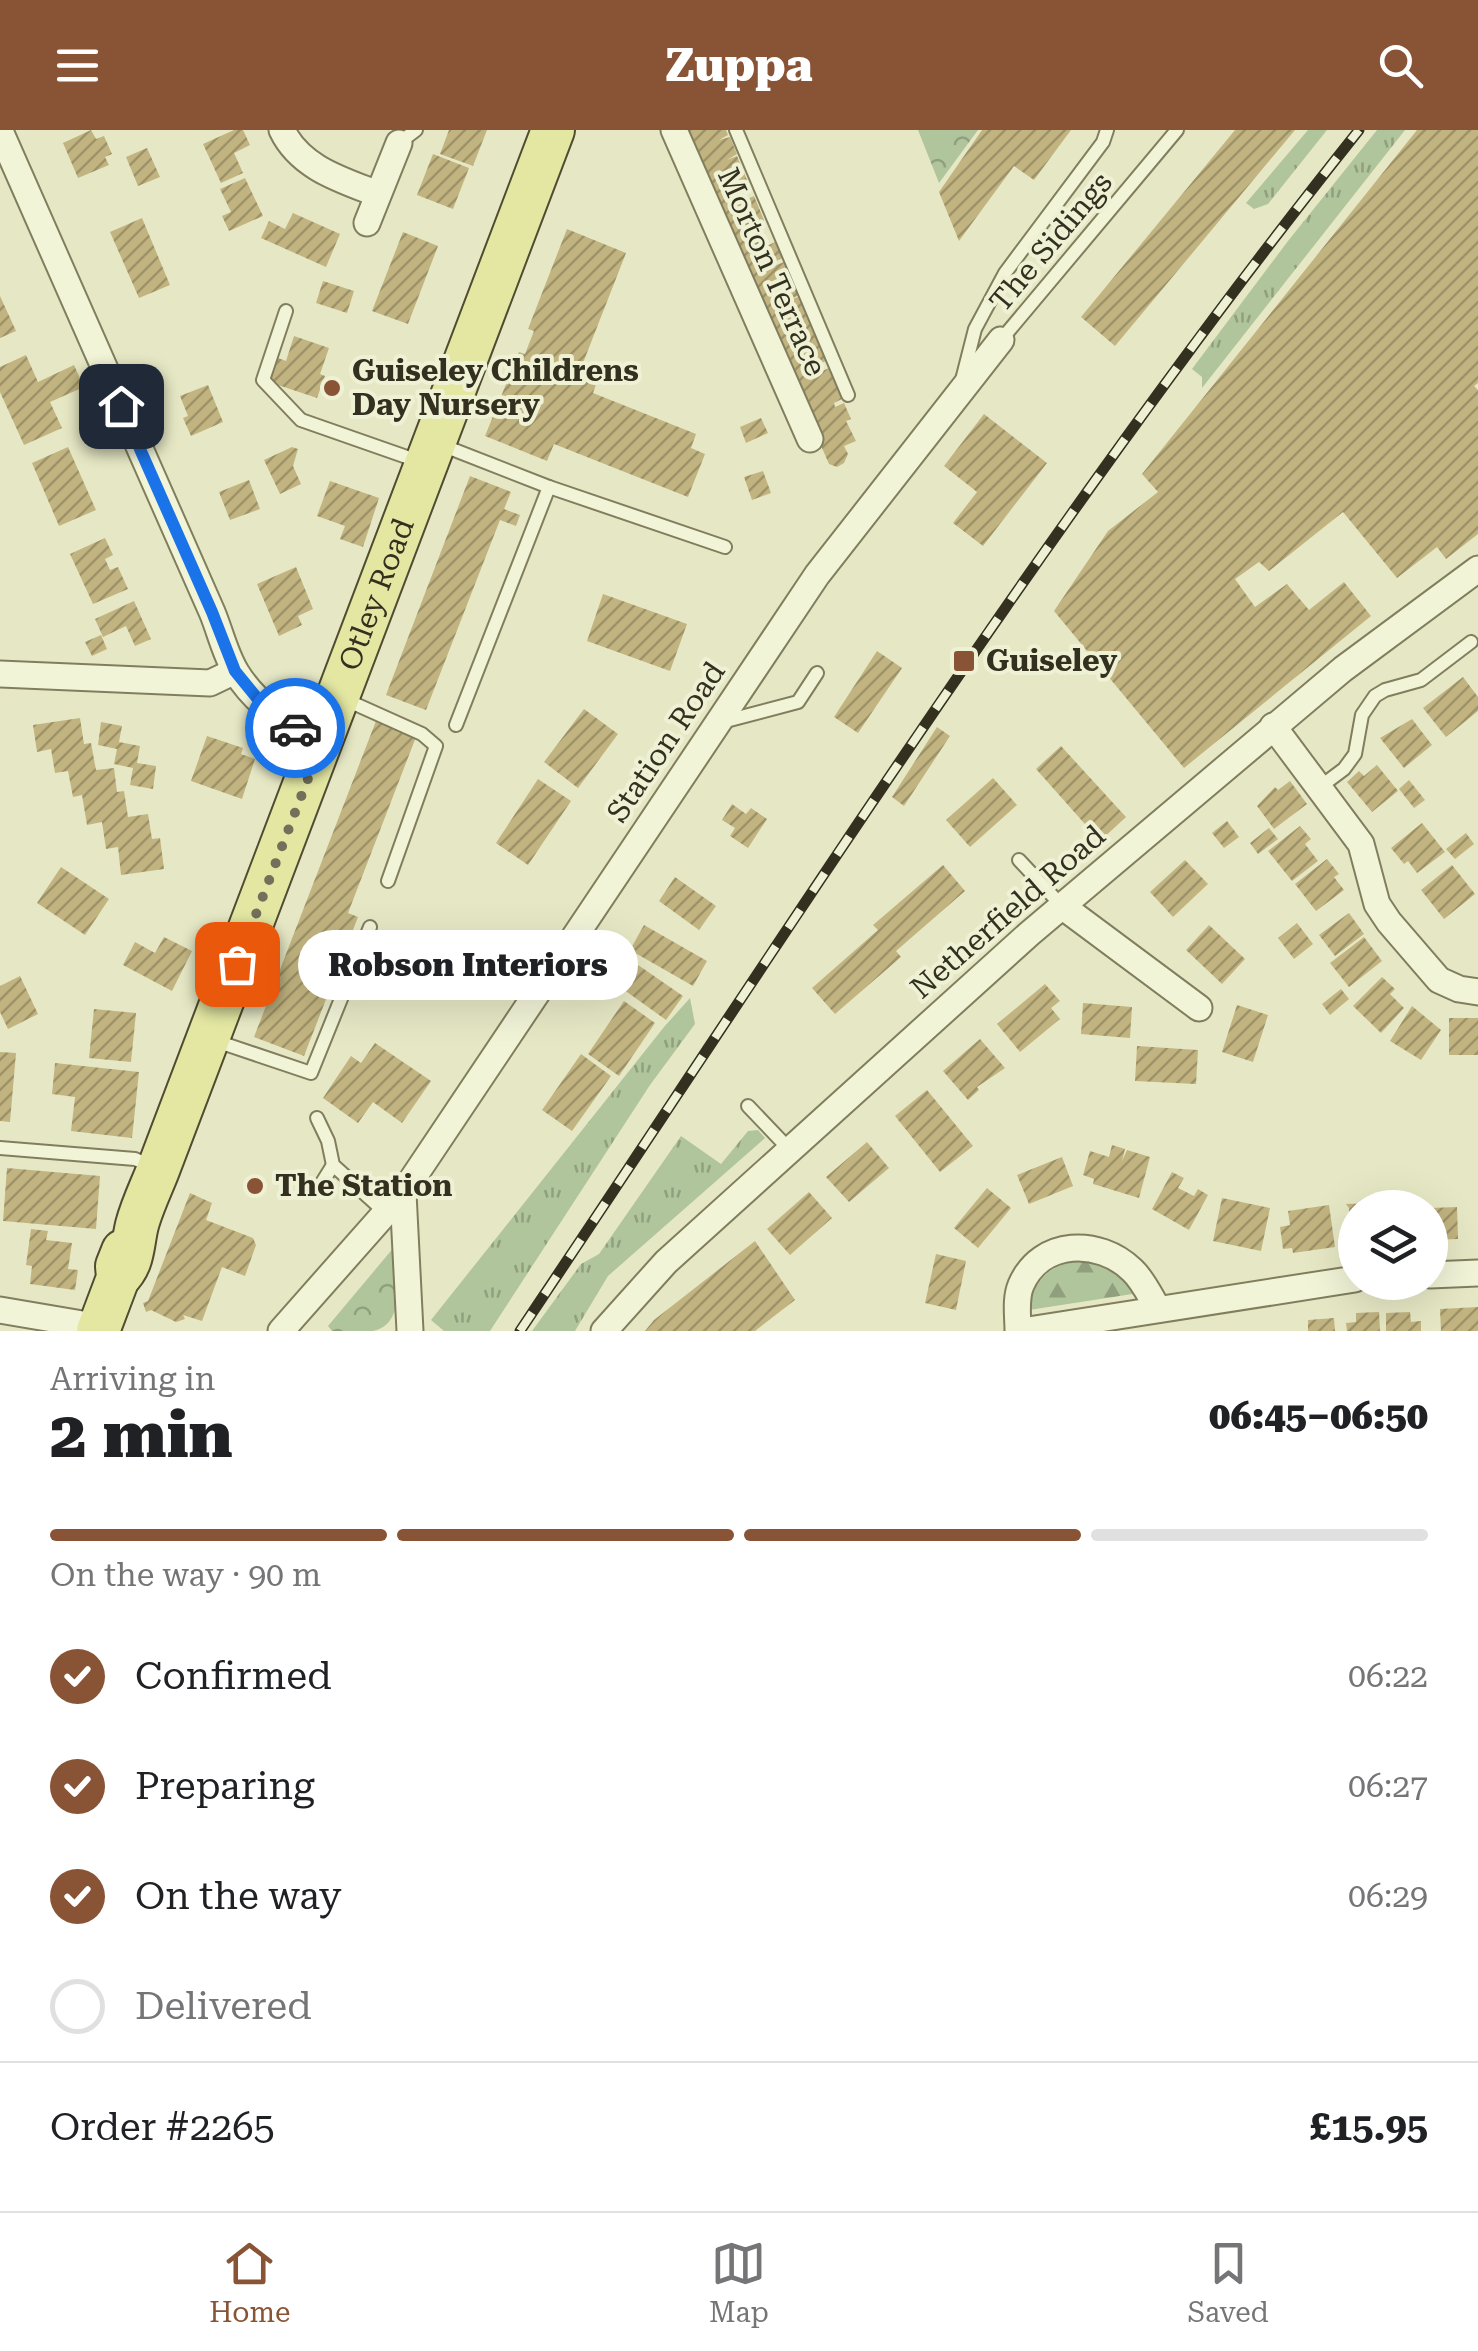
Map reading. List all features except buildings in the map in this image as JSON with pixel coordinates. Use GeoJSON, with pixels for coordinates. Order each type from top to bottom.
{"type":"FeatureCollection","features":[{"type":"Feature","properties":{"kind":"main road","name":"Otley Road"},"geometry":{"type":"LineString","coordinates":[[99,1329],[127,1239],[136,1228],[553,130]]}},
{"type":"Feature","properties":{"kind":"street"},"geometry":{"type":"LineString","coordinates":[[0,130],[235,671],[282,721],[322,742]]}},
{"type":"Feature","properties":{"kind":"street"},"geometry":{"type":"LineString","coordinates":[[282,130],[300,155],[316,168],[378,194]]}},
{"type":"Feature","properties":{"kind":"street","name":"Morton Terrace"},"geometry":{"type":"LineString","coordinates":[[674,130],[810,440]]}},
{"type":"Feature","properties":{"kind":"street"},"geometry":{"type":"LineString","coordinates":[[367,223],[407,136]]}},
{"type":"Feature","properties":{"kind":"street","name":"Station Road"},"geometry":{"type":"LineString","coordinates":[[281,1331],[394,1202],[817,575],[1002,340]]}},
{"type":"Feature","properties":{"kind":"street","name":"Netherfield Road"},"geometry":{"type":"LineString","coordinates":[[604,1331],[666,1262],[1062,906],[1343,669],[1478,569]]}},
{"type":"Feature","properties":{"kind":"street"},"geometry":{"type":"LineString","coordinates":[[0,674],[210,683],[235,671]]}},
{"type":"Feature","properties":{"kind":"street"},"geometry":{"type":"LineString","coordinates":[[1273,726],[1361,844],[1377,904],[1389,922],[1439,980],[1478,992]]}},
{"type":"Feature","properties":{"kind":"street"},"geometry":{"type":"LineString","coordinates":[[1062,906],[1199,1008]]}},
{"type":"Feature","properties":{"kind":"street"},"geometry":{"type":"LineString","coordinates":[[394,1202],[410,1331]]}},
{"type":"Feature","properties":{"kind":"street"},"geometry":{"type":"LineString","coordinates":[[1158,1308],[1124,1263],[1102,1252],[1070,1247],[1042,1259],[1024,1280],[1018,1296],[1020,1331],[1338,1282]]}},
{"type":"Feature","properties":{"kind":"street"},"geometry":{"type":"LineString","coordinates":[[1448,1274],[1478,1273]]}},
{"type":"Feature","properties":{"kind":"street"},"geometry":{"type":"LineString","coordinates":[[0,1310],[99,1329]]}},
{"type":"Feature","properties":{"kind":"lane"},"geometry":{"type":"LineString","coordinates":[[736,130],[848,396]]}},
{"type":"Feature","properties":{"kind":"lane"},"geometry":{"type":"LineString","coordinates":[[957,399],[976,329],[1006,273],[1103,142],[1106,130]]}},
{"type":"Feature","properties":{"kind":"lane","name":"The Sidings"},"geometry":{"type":"LineString","coordinates":[[1002,340],[1177,130]]}},
{"type":"Feature","properties":{"kind":"lane"},"geometry":{"type":"LineString","coordinates":[[286,311],[263,380],[301,420],[548,486],[725,548]]}},
{"type":"Feature","properties":{"kind":"lane"},"geometry":{"type":"LineString","coordinates":[[456,725],[548,486]]}},
{"type":"Feature","properties":{"kind":"lane"},"geometry":{"type":"LineString","coordinates":[[1320,787],[1344,769],[1354,754],[1362,715],[1375,696],[1421,680],[1471,642]]}},
{"type":"Feature","properties":{"kind":"lane"},"geometry":{"type":"LineString","coordinates":[[718,723],[798,702],[817,673]]}},
{"type":"Feature","properties":{"kind":"lane"},"geometry":{"type":"LineString","coordinates":[[339,697],[422,734],[436,746],[388,881]]}},
{"type":"Feature","properties":{"kind":"lane"},"geometry":{"type":"LineString","coordinates":[[1019,860],[1062,906]]}},
{"type":"Feature","properties":{"kind":"lane"},"geometry":{"type":"LineString","coordinates":[[208,1038],[311,1073],[370,927]]}},
{"type":"Feature","properties":{"kind":"lane"},"geometry":{"type":"LineString","coordinates":[[748,1106],[790,1149]]}},
{"type":"Feature","properties":{"kind":"lane"},"geometry":{"type":"LineString","coordinates":[[317,1118],[328,1141],[333,1165],[320,1186]]}},
{"type":"Feature","properties":{"kind":"lane"},"geometry":{"type":"LineString","coordinates":[[0,1148],[136,1158],[158,1170]]}},
{"type":"Feature","properties":{"kind":"lane"},"geometry":{"type":"LineString","coordinates":[[333,1165],[394,1202]]}},
{"type":"Feature","properties":{"kind":"green space"},"geometry":{"type":"Polygon","coordinates":[[[918,130],[978,130],[939,183],[918,130]]]}},
{"type":"Feature","properties":{"kind":"green space"},"geometry":{"type":"Polygon","coordinates":[[[1308,130],[1327,130],[1268,204],[1254,209],[1246,203],[1308,130]]]}},
{"type":"Feature","properties":{"kind":"green space"},"geometry":{"type":"Polygon","coordinates":[[[1377,130],[1405,130],[1202,388],[1202,377],[1192,369],[1377,130]]]}},
{"type":"Feature","properties":{"kind":"green space"},"geometry":{"type":"Polygon","coordinates":[[[690,998],[695,1024],[650,1085],[490,1331],[444,1331],[431,1320],[690,998]]]}},
{"type":"Feature","properties":{"kind":"green space"},"geometry":{"type":"Polygon","coordinates":[[[758,1130],[765,1138],[608,1276],[575,1331],[532,1331],[581,1264],[599,1254],[681,1136],[721,1164],[748,1131],[758,1130]]]}},
{"type":"Feature","properties":{"kind":"green space"},"geometry":{"type":"Polygon","coordinates":[[[395,1246],[398,1296],[391,1318],[373,1331],[332,1331],[328,1326],[395,1246]]]}},
{"type":"Feature","properties":{"kind":"green space"},"geometry":{"type":"Polygon","coordinates":[[[1083,1259],[1114,1268],[1139,1293],[1029,1310],[1035,1289],[1046,1274],[1083,1259]]]}},
{"type":"Feature","properties":{"kind":"railway"},"geometry":{"type":"LineString","coordinates":[[520,1331],[1031,571],[1137,422],[1359,130]]}},
{"type":"Feature","properties":{"kind":"way so far"},"geometry":{"type":"LineString","coordinates":[[237,964],[322,742],[295,728]]}},
{"type":"Feature","properties":{"kind":"place","name":"Guiseley Childrens Day Nursery"},"geometry":{"type":"Point","coordinates":[332,388]}},
{"type":"Feature","properties":{"kind":"place","name":"Guiseley"},"geometry":{"type":"Point","coordinates":[964,661]}},
{"type":"Feature","properties":{"kind":"place","name":"Robson Interiors"},"geometry":{"type":"Point","coordinates":[237,964]}},
{"type":"Feature","properties":{"kind":"place","name":"The Station"},"geometry":{"type":"Point","coordinates":[255,1186]}},
{"type":"Feature","properties":{"kind":"route"},"geometry":{"type":"LineString","coordinates":[[121,406],[235,671],[257,698],[295,728]]}}]}
